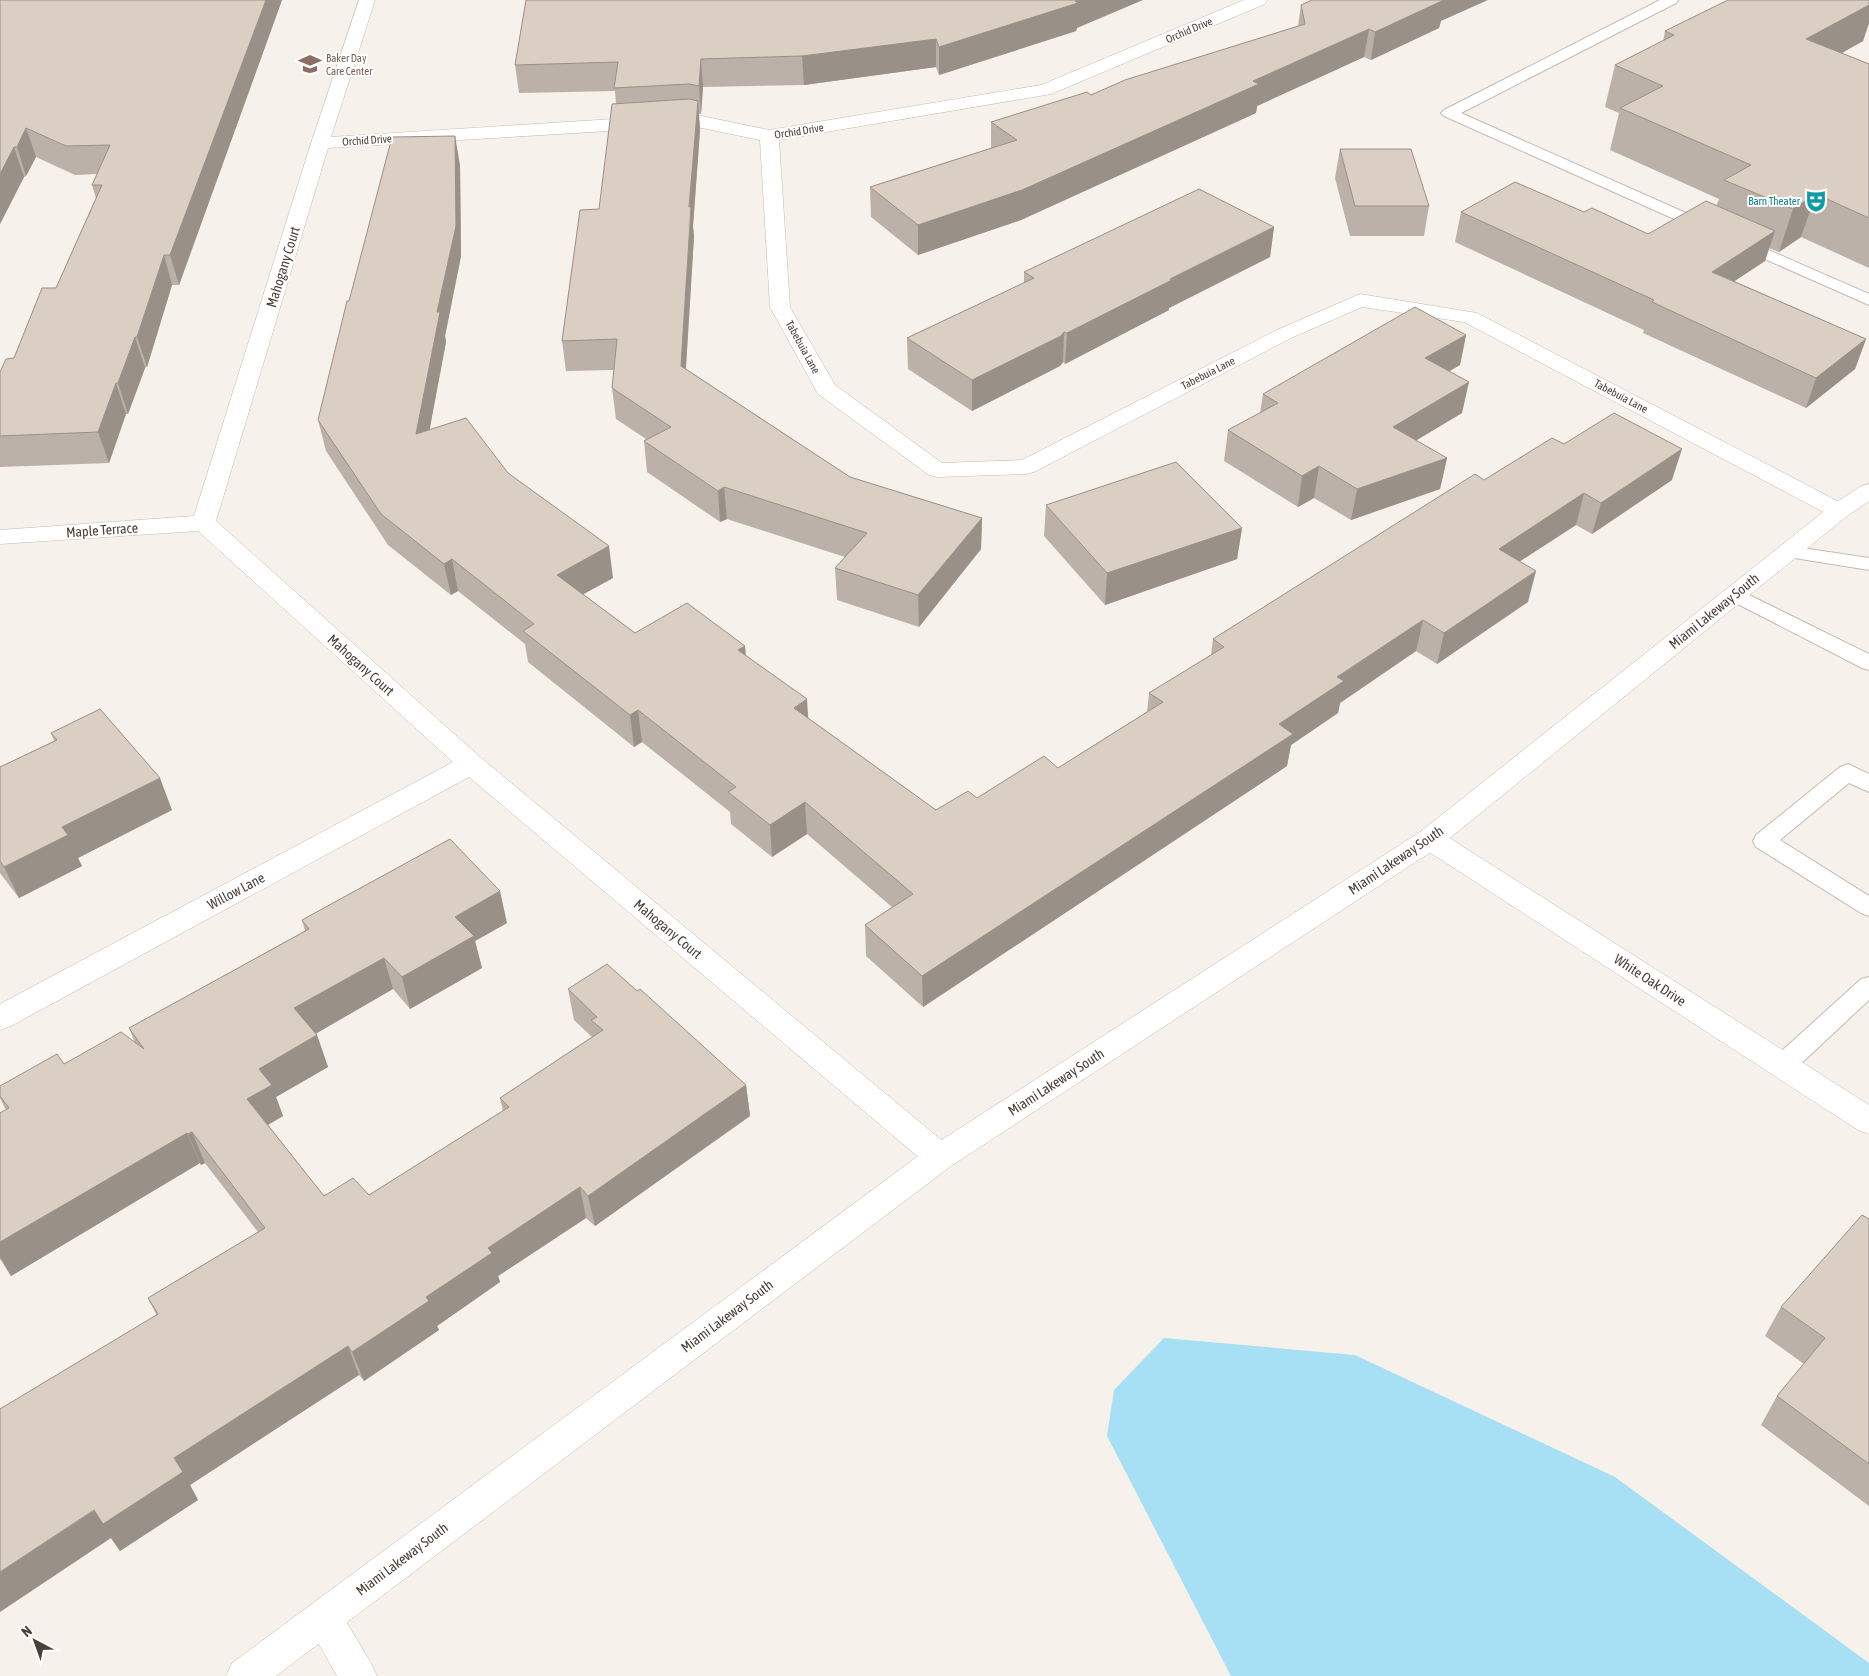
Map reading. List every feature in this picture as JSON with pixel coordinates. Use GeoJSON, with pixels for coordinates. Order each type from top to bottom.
{"type":"FeatureCollection","features":[{"type":"Feature","properties":{"kind":"street","name":"Mahogany Court"},"geometry":{"type":"LineString","coordinates":[[367,0],[320,143],[204,523],[471,764],[940,1157]]}},
{"type":"Feature","properties":{"kind":"street","name":"Orchid Drive"},"geometry":{"type":"LineString","coordinates":[[320,143],[692,120],[769,136],[1045,90],[1259,0]]}},
{"type":"Feature","properties":{"kind":"street","name":"Tabebuia Lane"},"geometry":{"type":"LineString","coordinates":[[769,136],[780,307],[826,388],[937,470],[1026,467],[1284,334],[1360,300],[1470,317],[1839,511]]}},
{"type":"Feature","properties":{"kind":"street","name":"Miami Lakeway South"},"geometry":{"type":"LineString","coordinates":[[245,1676],[940,1157],[1430,839],[1839,511],[1869,491]]}},
{"type":"Feature","properties":{"kind":"street","name":"Maple Terrace"},"geometry":{"type":"LineString","coordinates":[[0,537],[204,523]]}},
{"type":"Feature","properties":{"kind":"street","name":"Willow Lane"},"geometry":{"type":"LineString","coordinates":[[0,1018],[471,764]]}},
{"type":"Feature","properties":{"kind":"street","name":"White Oak Drive"},"geometry":{"type":"LineString","coordinates":[[1430,839],[1869,1121]]}},
{"type":"Feature","properties":{"kind":"street"},"geometry":{"type":"LineString","coordinates":[[323,1618],[358,1676]]}},
{"type":"Feature","properties":{"kind":"lane"},"geometry":{"type":"LineString","coordinates":[[1671,0],[1449,113],[1869,300]]}},
{"type":"Feature","properties":{"kind":"lane"},"geometry":{"type":"LineString","coordinates":[[1789,552],[1869,564]]}},
{"type":"Feature","properties":{"kind":"lane"},"geometry":{"type":"LineString","coordinates":[[1735,594],[1869,663]]}},
{"type":"Feature","properties":{"kind":"lane"},"geometry":{"type":"LineString","coordinates":[[1869,784],[1848,772],[1764,841],[1869,907]]}},
{"type":"Feature","properties":{"kind":"lane"},"geometry":{"type":"LineString","coordinates":[[1783,1065],[1869,986]]}},
{"type":"Feature","properties":{"kind":"water"},"geometry":{"type":"Polygon","coordinates":[[[1164,1338],[1355,1355],[1615,1477],[1869,1663],[1869,1676],[1231,1676],[1107,1436],[1114,1390],[1164,1338]]]}},
{"type":"Feature","properties":{"kind":"building"},"geometry":{"type":"Polygon","coordinates":[[[0,0],[266,0],[170,255],[164,255],[137,337],[135,337],[118,383],[116,383],[98,432],[0,436],[0,372],[6,359],[14,358],[42,288],[56,288],[102,185],[92,185],[110,145],[66,146],[26,128],[17,147],[14,147],[0,174],[0,0]]]}},
{"type":"Feature","properties":{"kind":"building"},"geometry":{"type":"Polygon","coordinates":[[[526,0],[1078,0],[1075,1],[1078,3],[939,47],[936,39],[802,56],[701,59],[699,86],[689,84],[614,88],[618,62],[515,65],[526,0]]]}},
{"type":"Feature","properties":{"kind":"building"},"geometry":{"type":"Polygon","coordinates":[[[1312,0],[1444,0],[1375,32],[1369,29],[1253,81],[1259,84],[1022,190],[918,225],[870,187],[1017,140],[991,122],[1087,92],[1091,95],[1125,80],[1305,24],[1301,5],[1312,0]]]}},
{"type":"Feature","properties":{"kind":"building"},"geometry":{"type":"Polygon","coordinates":[[[1728,0],[1869,0],[1869,5],[1806,39],[1869,64],[1869,218],[1816,194],[1793,209],[1724,180],[1751,165],[1620,108],[1663,86],[1615,65],[1674,35],[1665,31],[1728,0]]]}},
{"type":"Feature","properties":{"kind":"building"},"geometry":{"type":"Polygon","coordinates":[[[689,99],[698,101],[689,207],[691,207],[681,366],[850,477],[982,518],[918,595],[835,568],[867,533],[724,487],[718,491],[644,441],[671,427],[612,388],[617,339],[562,341],[580,210],[599,209],[612,104],[689,99]]]}},
{"type":"Feature","properties":{"kind":"building"},"geometry":{"type":"Polygon","coordinates":[[[455,136],[456,226],[437,312],[440,312],[416,434],[466,418],[508,473],[609,546],[557,575],[635,633],[687,603],[745,646],[738,650],[807,699],[794,708],[936,810],[968,791],[977,798],[1044,756],[1058,768],[1163,702],[1149,693],[1224,647],[1213,639],[1475,474],[1484,480],[1552,438],[1564,444],[1614,413],[1682,449],[1601,503],[1584,493],[1499,549],[1536,571],[1444,633],[1423,620],[1337,677],[1344,681],[1279,724],[1293,734],[922,976],[865,925],[913,894],[805,802],[770,825],[728,792],[736,787],[638,710],[630,715],[523,631],[534,624],[452,559],[444,564],[381,514],[318,420],[347,301],[349,301],[392,137],[455,136]]]}},
{"type":"Feature","properties":{"kind":"building"},"geometry":{"type":"Polygon","coordinates":[[[1340,149],[1411,149],[1429,206],[1355,206],[1340,149]]]}},
{"type":"Feature","properties":{"kind":"building"},"geometry":{"type":"Polygon","coordinates":[[[1515,182],[1584,212],[1592,208],[1648,234],[1706,201],[1775,231],[1712,272],[1866,339],[1816,378],[1652,302],[1654,300],[1461,212],[1515,182]]]}},
{"type":"Feature","properties":{"kind":"building"},"geometry":{"type":"Polygon","coordinates":[[[1199,189],[1274,227],[972,380],[907,338],[1034,278],[1024,272],[1199,189]]]}},
{"type":"Feature","properties":{"kind":"building"},"geometry":{"type":"Polygon","coordinates":[[[1415,307],[1466,335],[1425,358],[1469,382],[1393,427],[1447,458],[1357,489],[1319,466],[1302,476],[1228,430],[1278,403],[1263,394],[1415,307]]]}},
{"type":"Feature","properties":{"kind":"building"},"geometry":{"type":"Polygon","coordinates":[[[1176,462],[1242,528],[1107,573],[1046,505],[1176,462]]]}},
{"type":"Feature","properties":{"kind":"building"},"geometry":{"type":"Polygon","coordinates":[[[100,709],[160,778],[62,827],[68,835],[4,867],[0,861],[0,767],[57,740],[51,733],[100,709]]]}},
{"type":"Feature","properties":{"kind":"building"},"geometry":{"type":"Polygon","coordinates":[[[450,839],[500,891],[455,917],[474,936],[402,977],[384,958],[294,1008],[317,1035],[259,1069],[272,1085],[247,1099],[324,1196],[353,1178],[369,1195],[509,1107],[500,1098],[603,1030],[591,1020],[597,1017],[568,989],[607,964],[637,991],[640,989],[746,1085],[588,1196],[580,1187],[488,1248],[492,1253],[426,1297],[429,1301],[352,1352],[348,1346],[174,1458],[183,1472],[103,1524],[94,1510],[0,1572],[0,1409],[158,1314],[148,1298],[265,1228],[192,1132],[187,1133],[0,1242],[0,1113],[9,1108],[0,1096],[0,1086],[57,1054],[64,1064],[121,1032],[144,1049],[129,1028],[309,929],[302,920],[450,839]]]}},
{"type":"Feature","properties":{"kind":"building"},"geometry":{"type":"Polygon","coordinates":[[[1862,1215],[1869,1219],[1869,1464],[1777,1396],[1825,1338],[1781,1307],[1862,1215]]]}},
{"type":"Feature","properties":{"kind":"place","name":"Baker Day Care Center"},"geometry":{"type":"Point","coordinates":[310,64]}},
{"type":"Feature","properties":{"kind":"place","name":"Barn Theater"},"geometry":{"type":"Point","coordinates":[1816,201]}}]}
